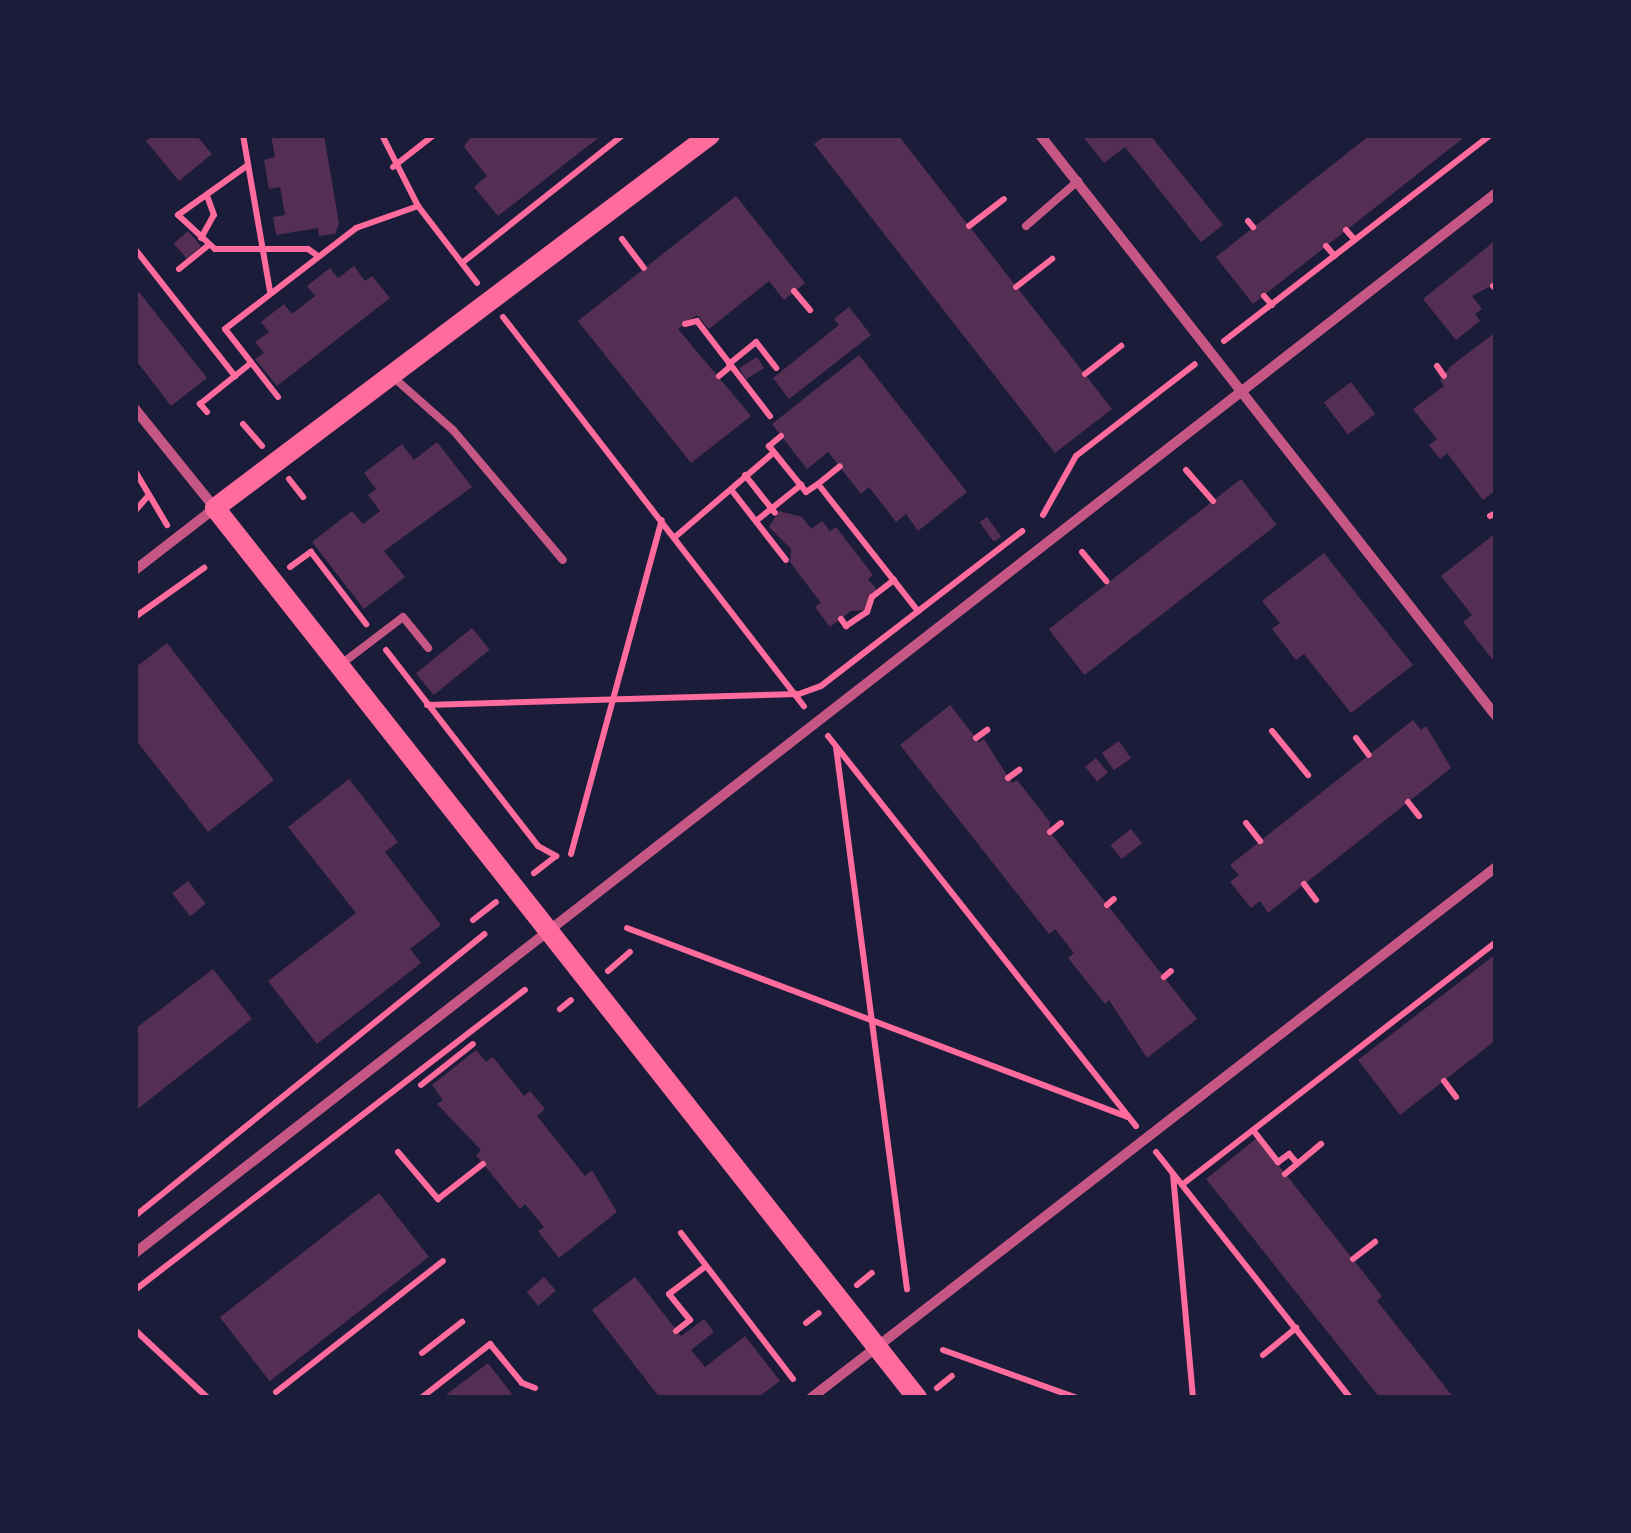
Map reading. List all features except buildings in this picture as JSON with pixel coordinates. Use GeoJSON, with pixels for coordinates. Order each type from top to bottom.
{"type":"FeatureCollection","features":[{"type":"Feature","properties":{"kind":"main road"},"geometry":{"type":"LineString","coordinates":[[710,135],[215,508],[918,1398]]}},
{"type":"Feature","properties":{"kind":"street"},"geometry":{"type":"LineString","coordinates":[[1040,135],[1243,388],[1496,716]]}},
{"type":"Feature","properties":{"kind":"street"},"geometry":{"type":"LineString","coordinates":[[135,1253],[1496,193]]}},
{"type":"Feature","properties":{"kind":"street"},"geometry":{"type":"LineString","coordinates":[[135,409],[215,508],[135,570]]}},
{"type":"Feature","properties":{"kind":"street"},"geometry":{"type":"LineString","coordinates":[[811,1398],[1496,867]]}},
{"type":"Feature","properties":{"kind":"lane"},"geometry":{"type":"LineString","coordinates":[[1026,226],[1078,181]]}},
{"type":"Feature","properties":{"kind":"lane"},"geometry":{"type":"LineString","coordinates":[[390,374],[454,430],[562,560]]}},
{"type":"Feature","properties":{"kind":"lane"},"geometry":{"type":"LineString","coordinates":[[340,665],[403,617],[428,648]]}},
{"type":"Feature","properties":{"kind":"path"},"geometry":{"type":"LineString","coordinates":[[243,135],[270,291]]}},
{"type":"Feature","properties":{"kind":"path"},"geometry":{"type":"LineString","coordinates":[[382,135],[393,166],[418,206],[488,299],[1350,1398]]}},
{"type":"Feature","properties":{"kind":"path"},"geometry":{"type":"LineString","coordinates":[[393,166],[434,135]]}},
{"type":"Feature","properties":{"kind":"path"},"geometry":{"type":"LineString","coordinates":[[462,263],[623,135]]}},
{"type":"Feature","properties":{"kind":"path"},"geometry":{"type":"LineString","coordinates":[[427,704],[798,694],[822,686],[1048,512],[1076,456],[1492,135]]}},
{"type":"Feature","properties":{"kind":"path"},"geometry":{"type":"LineString","coordinates":[[248,165],[178,215],[207,246],[263,253],[308,249],[318,256]]}},
{"type":"Feature","properties":{"kind":"path"},"geometry":{"type":"LineString","coordinates":[[201,238],[214,215],[207,196]]}},
{"type":"Feature","properties":{"kind":"path"},"geometry":{"type":"LineString","coordinates":[[969,226],[1004,199]]}},
{"type":"Feature","properties":{"kind":"path"},"geometry":{"type":"LineString","coordinates":[[278,397],[225,328],[356,228],[418,206]]}},
{"type":"Feature","properties":{"kind":"path"},"geometry":{"type":"LineString","coordinates":[[1346,230],[1355,240]]}},
{"type":"Feature","properties":{"kind":"path"},"geometry":{"type":"LineString","coordinates":[[622,239],[644,268]]}},
{"type":"Feature","properties":{"kind":"path"},"geometry":{"type":"LineString","coordinates":[[179,270],[207,246]]}},
{"type":"Feature","properties":{"kind":"path"},"geometry":{"type":"LineString","coordinates":[[1326,246],[1334,256]]}},
{"type":"Feature","properties":{"kind":"path"},"geometry":{"type":"LineString","coordinates":[[135,249],[235,376]]}},
{"type":"Feature","properties":{"kind":"path"},"geometry":{"type":"LineString","coordinates":[[1016,287],[1052,260]]}},
{"type":"Feature","properties":{"kind":"path"},"geometry":{"type":"LineString","coordinates":[[794,291],[810,310]]}},
{"type":"Feature","properties":{"kind":"path"},"geometry":{"type":"LineString","coordinates":[[1264,296],[1272,304]]}},
{"type":"Feature","properties":{"kind":"path"},"geometry":{"type":"LineString","coordinates":[[685,329],[697,322],[770,416]]}},
{"type":"Feature","properties":{"kind":"path"},"geometry":{"type":"LineString","coordinates":[[719,376],[756,342],[776,368]]}},
{"type":"Feature","properties":{"kind":"path"},"geometry":{"type":"LineString","coordinates":[[1085,374],[1121,346]]}},
{"type":"Feature","properties":{"kind":"path"},"geometry":{"type":"LineString","coordinates":[[207,412],[200,404],[251,363]]}},
{"type":"Feature","properties":{"kind":"path"},"geometry":{"type":"LineString","coordinates":[[1437,366],[1444,376]]}},
{"type":"Feature","properties":{"kind":"path"},"geometry":{"type":"LineString","coordinates":[[781,436],[769,446],[806,492],[840,466]]}},
{"type":"Feature","properties":{"kind":"path"},"geometry":{"type":"LineString","coordinates":[[774,452],[729,488],[786,560]]}},
{"type":"Feature","properties":{"kind":"path"},"geometry":{"type":"LineString","coordinates":[[135,470],[177,537]]}},
{"type":"Feature","properties":{"kind":"path"},"geometry":{"type":"LineString","coordinates":[[1186,470],[1212,501]]}},
{"type":"Feature","properties":{"kind":"path"},"geometry":{"type":"LineString","coordinates":[[745,475],[774,511]]}},
{"type":"Feature","properties":{"kind":"path"},"geometry":{"type":"LineString","coordinates":[[818,484],[918,611]]}},
{"type":"Feature","properties":{"kind":"path"},"geometry":{"type":"LineString","coordinates":[[756,521],[774,511],[801,485]]}},
{"type":"Feature","properties":{"kind":"path"},"geometry":{"type":"LineString","coordinates":[[676,537],[732,492]]}},
{"type":"Feature","properties":{"kind":"path"},"geometry":{"type":"LineString","coordinates":[[135,511],[149,496]]}},
{"type":"Feature","properties":{"kind":"path"},"geometry":{"type":"LineString","coordinates":[[572,854],[662,520]]}},
{"type":"Feature","properties":{"kind":"path"},"geometry":{"type":"LineString","coordinates":[[311,552],[538,846],[556,856]]}},
{"type":"Feature","properties":{"kind":"path"},"geometry":{"type":"LineString","coordinates":[[1082,552],[1106,581]]}},
{"type":"Feature","properties":{"kind":"path"},"geometry":{"type":"LineString","coordinates":[[135,617],[204,568]]}},
{"type":"Feature","properties":{"kind":"path"},"geometry":{"type":"LineString","coordinates":[[841,618],[846,626],[867,612],[872,598],[894,580]]}},
{"type":"Feature","properties":{"kind":"path"},"geometry":{"type":"LineString","coordinates":[[976,738],[987,730]]}},
{"type":"Feature","properties":{"kind":"path"},"geometry":{"type":"LineString","coordinates":[[1272,731],[1308,775]]}},
{"type":"Feature","properties":{"kind":"path"},"geometry":{"type":"LineString","coordinates":[[1356,738],[1369,755]]}},
{"type":"Feature","properties":{"kind":"path"},"geometry":{"type":"LineString","coordinates":[[836,746],[907,1289]]}},
{"type":"Feature","properties":{"kind":"path"},"geometry":{"type":"LineString","coordinates":[[1008,778],[1019,770]]}},
{"type":"Feature","properties":{"kind":"path"},"geometry":{"type":"LineString","coordinates":[[1408,802],[1419,816]]}},
{"type":"Feature","properties":{"kind":"path"},"geometry":{"type":"LineString","coordinates":[[1050,832],[1061,823]]}},
{"type":"Feature","properties":{"kind":"path"},"geometry":{"type":"LineString","coordinates":[[1246,823],[1260,841]]}},
{"type":"Feature","properties":{"kind":"path"},"geometry":{"type":"LineString","coordinates":[[1304,884],[1316,900]]}},
{"type":"Feature","properties":{"kind":"path"},"geometry":{"type":"LineString","coordinates":[[1107,905],[1114,899]]}},
{"type":"Feature","properties":{"kind":"path"},"geometry":{"type":"LineString","coordinates":[[627,928],[1129,1117]]}},
{"type":"Feature","properties":{"kind":"path"},"geometry":{"type":"LineString","coordinates":[[136,1214],[484,934]]}},
{"type":"Feature","properties":{"kind":"path"},"geometry":{"type":"LineString","coordinates":[[1184,1184],[1496,942]]}},
{"type":"Feature","properties":{"kind":"path"},"geometry":{"type":"LineString","coordinates":[[135,1290],[525,990]]}},
{"type":"Feature","properties":{"kind":"path"},"geometry":{"type":"LineString","coordinates":[[1396,1019],[1402,1027]]}},
{"type":"Feature","properties":{"kind":"path"},"geometry":{"type":"LineString","coordinates":[[421,1085],[473,1044]]}},
{"type":"Feature","properties":{"kind":"path"},"geometry":{"type":"LineString","coordinates":[[1444,1081],[1456,1096]]}},
{"type":"Feature","properties":{"kind":"path"},"geometry":{"type":"LineString","coordinates":[[1253,1130],[1278,1162],[1290,1154],[1297,1164]]}},
{"type":"Feature","properties":{"kind":"path"},"geometry":{"type":"LineString","coordinates":[[1285,1174],[1320,1144]]}},
{"type":"Feature","properties":{"kind":"path"},"geometry":{"type":"LineString","coordinates":[[398,1152],[438,1199],[483,1164]]}},
{"type":"Feature","properties":{"kind":"path"},"geometry":{"type":"LineString","coordinates":[[1173,1173],[1195,1392]]}},
{"type":"Feature","properties":{"kind":"path"},"geometry":{"type":"LineString","coordinates":[[681,1233],[793,1379]]}},
{"type":"Feature","properties":{"kind":"path"},"geometry":{"type":"LineString","coordinates":[[1353,1260],[1375,1242]]}},
{"type":"Feature","properties":{"kind":"path"},"geometry":{"type":"LineString","coordinates":[[276,1392],[443,1260]]}},
{"type":"Feature","properties":{"kind":"path"},"geometry":{"type":"LineString","coordinates":[[676,1331],[690,1320],[669,1294],[706,1266]]}},
{"type":"Feature","properties":{"kind":"path"},"geometry":{"type":"LineString","coordinates":[[422,1354],[462,1322]]}},
{"type":"Feature","properties":{"kind":"path"},"geometry":{"type":"LineString","coordinates":[[1263,1355],[1296,1328]]}},
{"type":"Feature","properties":{"kind":"path"},"geometry":{"type":"LineString","coordinates":[[135,1330],[208,1398]]}},
{"type":"Feature","properties":{"kind":"path"},"geometry":{"type":"LineString","coordinates":[[421,1398],[490,1344],[522,1383],[535,1388]]}},
{"type":"Feature","properties":{"kind":"path"},"geometry":{"type":"LineString","coordinates":[[943,1350],[1077,1398]]}}]}
